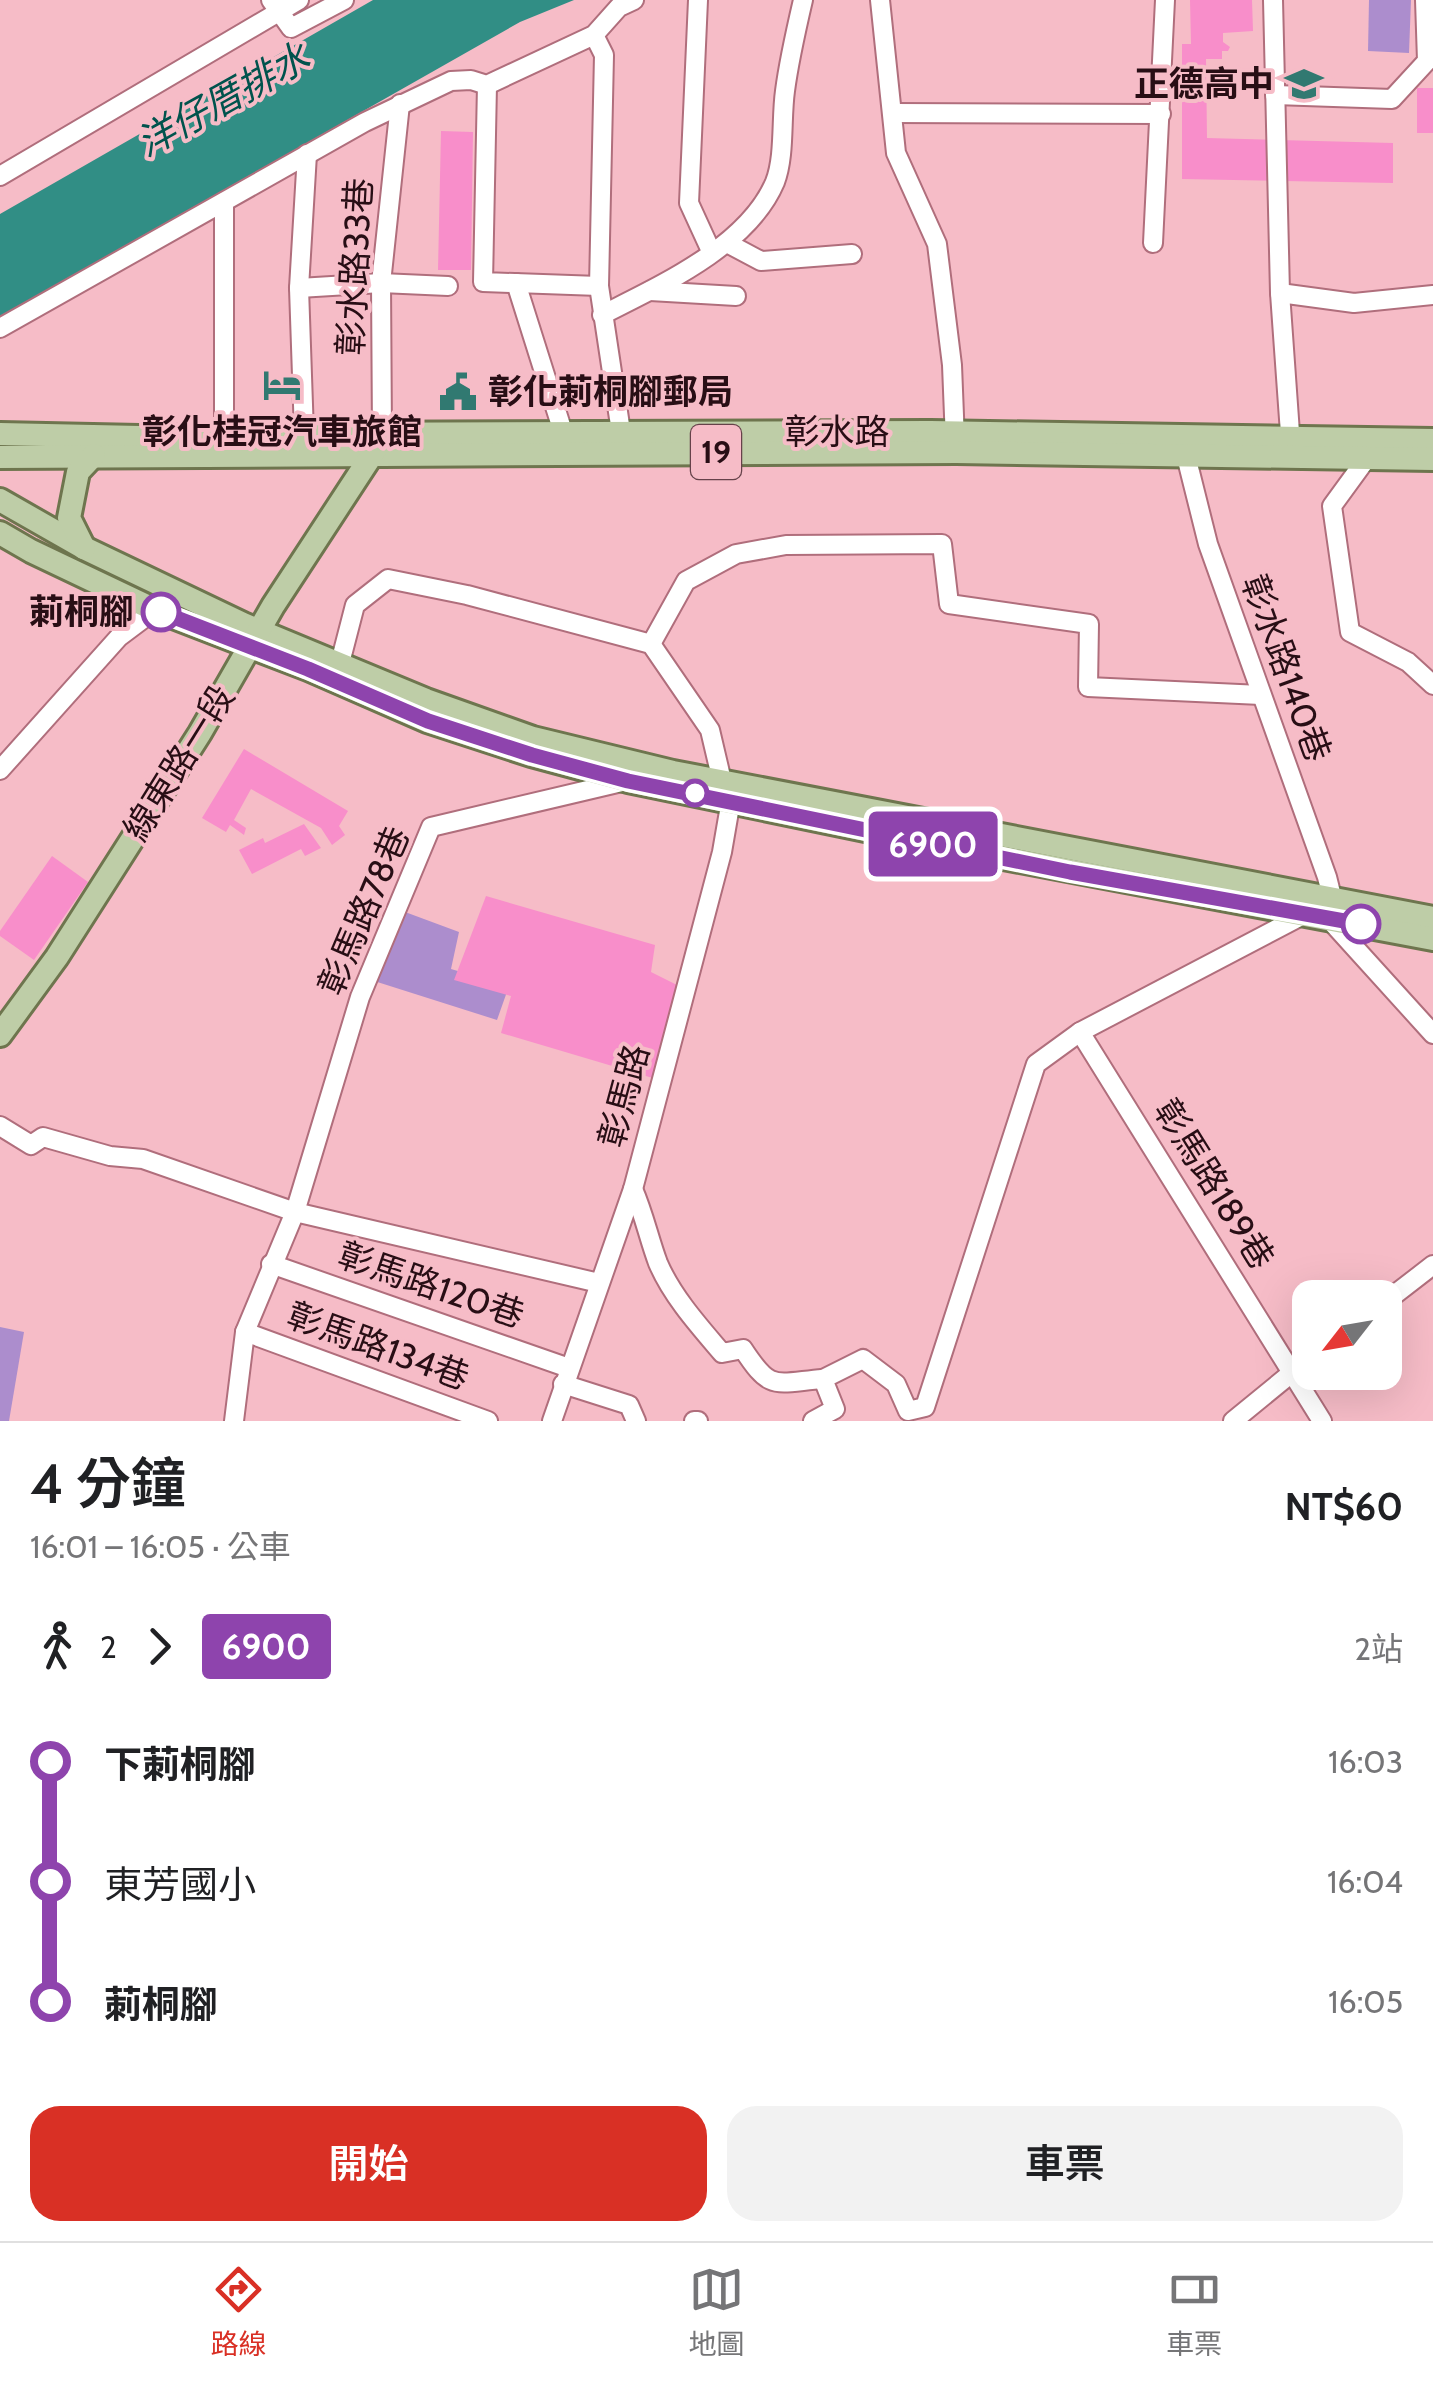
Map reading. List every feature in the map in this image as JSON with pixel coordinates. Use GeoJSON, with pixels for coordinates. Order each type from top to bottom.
{"type":"FeatureCollection","features":[{"type":"Feature","properties":{"kind":"main road","name":"彰水路"},"geometry":{"type":"LineString","coordinates":[[0,434],[304,434],[378,445],[563,432],[622,442]]}},
{"type":"Feature","properties":{"kind":"main road","name":"彰水路"},"geometry":{"type":"LineString","coordinates":[[0,457],[622,442],[1291,446],[1433,440]]}},
{"type":"Feature","properties":{"kind":"main road","name":"線東路一段"},"geometry":{"type":"LineString","coordinates":[[0,1036],[57,957],[273,606],[378,445]]}},
{"type":"Feature","properties":{"kind":"main road","name":"彰水路"},"geometry":{"type":"LineString","coordinates":[[1291,446],[1367,458],[1433,459]]}},
{"type":"Feature","properties":{"kind":"main road"},"geometry":{"type":"LineString","coordinates":[[84,548],[69,518],[78,472],[94,455]]}},
{"type":"Feature","properties":{"kind":"main road"},"geometry":{"type":"LineString","coordinates":[[0,500],[256,638],[428,721],[628,781],[726,791]]}},
{"type":"Feature","properties":{"kind":"main road"},"geometry":{"type":"LineString","coordinates":[[0,534],[155,610],[340,663],[426,700],[533,738],[726,791],[1322,909],[1433,938]]}},
{"type":"Feature","properties":{"kind":"main road"},"geometry":{"type":"LineString","coordinates":[[1322,909],[1433,918]]}},
{"type":"Feature","properties":{"kind":"street"},"geometry":{"type":"LineString","coordinates":[[0,176],[275,6],[299,0]]}},
{"type":"Feature","properties":{"kind":"street"},"geometry":{"type":"LineString","coordinates":[[275,6],[292,28],[344,0]]}},
{"type":"Feature","properties":{"kind":"street"},"geometry":{"type":"LineString","coordinates":[[0,328],[400,104],[451,81],[471,80],[487,85],[594,35],[619,8],[634,0]]}},
{"type":"Feature","properties":{"kind":"street"},"geometry":{"type":"LineString","coordinates":[[698,0],[689,203],[719,247],[761,261],[852,254]]}},
{"type":"Feature","properties":{"kind":"street"},"geometry":{"type":"LineString","coordinates":[[602,316],[719,247],[758,214],[776,178],[785,91],[803,0]]}},
{"type":"Feature","properties":{"kind":"street"},"geometry":{"type":"LineString","coordinates":[[880,0],[896,153],[937,244],[952,365],[955,442]]}},
{"type":"Feature","properties":{"kind":"street"},"geometry":{"type":"LineString","coordinates":[[1153,243],[1165,0]]}},
{"type":"Feature","properties":{"kind":"street"},"geometry":{"type":"LineString","coordinates":[[1274,0],[1280,293],[1291,446]]}},
{"type":"Feature","properties":{"kind":"street"},"geometry":{"type":"LineString","coordinates":[[1275,95],[1392,100],[1427,62],[1425,0]]}},
{"type":"Feature","properties":{"kind":"street"},"geometry":{"type":"LineString","coordinates":[[594,35],[604,54],[599,286],[622,442]]}},
{"type":"Feature","properties":{"kind":"street"},"geometry":{"type":"LineString","coordinates":[[487,85],[483,282],[599,286]]}},
{"type":"Feature","properties":{"kind":"street","name":"彰水路33巷"},"geometry":{"type":"LineString","coordinates":[[378,445],[381,284],[400,104]]}},
{"type":"Feature","properties":{"kind":"street"},"geometry":{"type":"LineString","coordinates":[[893,112],[1161,114]]}},
{"type":"Feature","properties":{"kind":"street","name":"彰水路33巷"},"geometry":{"type":"LineString","coordinates":[[304,434],[299,288],[308,154]]}},
{"type":"Feature","properties":{"kind":"street"},"geometry":{"type":"LineString","coordinates":[[224,202],[224,435]]}},
{"type":"Feature","properties":{"kind":"street"},"geometry":{"type":"LineString","coordinates":[[516,283],[563,432]]}},
{"type":"Feature","properties":{"kind":"street"},"geometry":{"type":"LineString","coordinates":[[299,288],[448,286]]}},
{"type":"Feature","properties":{"kind":"street"},"geometry":{"type":"LineString","coordinates":[[650,291],[736,296]]}},
{"type":"Feature","properties":{"kind":"street"},"geometry":{"type":"LineString","coordinates":[[1280,293],[1354,303],[1433,295]]}},
{"type":"Feature","properties":{"kind":"street","name":"彰水路140巷"},"geometry":{"type":"LineString","coordinates":[[1187,446],[1208,544],[1261,695],[1322,909]]}},
{"type":"Feature","properties":{"kind":"street"},"geometry":{"type":"LineString","coordinates":[[1367,458],[1332,506],[1350,632],[1408,662],[1433,685]]}},
{"type":"Feature","properties":{"kind":"street"},"geometry":{"type":"LineString","coordinates":[[652,644],[686,582],[736,554],[786,545],[942,544],[949,604],[1089,624],[1088,687],[1261,695]]}},
{"type":"Feature","properties":{"kind":"street"},"geometry":{"type":"LineString","coordinates":[[340,663],[355,605],[388,579],[467,595],[652,644],[710,730],[726,791]]}},
{"type":"Feature","properties":{"kind":"street"},"geometry":{"type":"LineString","coordinates":[[0,770],[119,637],[155,610]]}},
{"type":"Feature","properties":{"kind":"street","name":"彰馬路78巷"},"geometry":{"type":"LineString","coordinates":[[296,1212],[360,997],[431,827],[628,781]]}},
{"type":"Feature","properties":{"kind":"street","name":"彰馬路"},"geometry":{"type":"LineString","coordinates":[[552,1421],[633,1189],[722,852],[726,791]]}},
{"type":"Feature","properties":{"kind":"street"},"geometry":{"type":"LineString","coordinates":[[633,1189],[648,1222],[659,1265],[694,1320],[722,1353],[743,1349],[761,1377],[776,1383],[823,1379],[863,1360],[896,1384],[908,1411],[925,1407],[1036,1064],[1080,1032],[1322,909],[1433,1034]]}},
{"type":"Feature","properties":{"kind":"street","name":"彰馬路189巷"},"geometry":{"type":"LineString","coordinates":[[1080,1032],[1292,1372]]}},
{"type":"Feature","properties":{"kind":"street"},"geometry":{"type":"LineString","coordinates":[[0,1126],[30,1145],[43,1137],[110,1156],[143,1159],[296,1212],[599,1283]]}},
{"type":"Feature","properties":{"kind":"street"},"geometry":{"type":"LineString","coordinates":[[234,1421],[245,1332],[296,1212]]}},
{"type":"Feature","properties":{"kind":"street","name":"彰馬路120巷"},"geometry":{"type":"LineString","coordinates":[[271,1264],[566,1376],[629,1406],[636,1421]]}},
{"type":"Feature","properties":{"kind":"street"},"geometry":{"type":"LineString","coordinates":[[1402,1289],[1433,1265]]}},
{"type":"Feature","properties":{"kind":"street","name":"彰馬路134巷"},"geometry":{"type":"LineString","coordinates":[[245,1332],[488,1421]]}},
{"type":"Feature","properties":{"kind":"street"},"geometry":{"type":"LineString","coordinates":[[1233,1421],[1292,1372]]}},
{"type":"Feature","properties":{"kind":"street"},"geometry":{"type":"LineString","coordinates":[[813,1421],[835,1409],[823,1379]]}},
{"type":"Feature","properties":{"kind":"street","name":"彰馬路189巷"},"geometry":{"type":"LineString","coordinates":[[1303,1390],[1322,1421]]}},
{"type":"Feature","properties":{"kind":"shaded area"},"geometry":{"type":"Polygon","coordinates":[[[1369,0],[1411,0],[1409,53],[1368,51],[1369,0]]]}},
{"type":"Feature","properties":{"kind":"shaded area"},"geometry":{"type":"Polygon","coordinates":[[[397,909],[459,932],[451,969],[509,986],[497,1020],[371,980],[397,909]]]}},
{"type":"Feature","properties":{"kind":"shaded area"},"geometry":{"type":"Polygon","coordinates":[[[0,1327],[24,1332],[9,1421],[0,1421],[0,1327]]]}},
{"type":"Feature","properties":{"kind":"water","name":"洋仔厝排水"},"geometry":{"type":"Polygon","coordinates":[[[373,0],[574,0],[520,22],[0,317],[0,214],[373,0]]]}},
{"type":"Feature","properties":{"kind":"building"},"geometry":{"type":"Polygon","coordinates":[[[1190,0],[1252,0],[1253,31],[1223,33],[1228,51],[1222,51],[1222,59],[1206,59],[1207,138],[1393,143],[1393,183],[1182,179],[1182,44],[1191,44],[1190,0]]]}},
{"type":"Feature","properties":{"kind":"building"},"geometry":{"type":"Polygon","coordinates":[[[1417,88],[1433,88],[1433,133],[1417,133],[1417,88]]]}},
{"type":"Feature","properties":{"kind":"building"},"geometry":{"type":"Polygon","coordinates":[[[441,131],[473,132],[471,270],[438,270],[441,131]]]}},
{"type":"Feature","properties":{"kind":"building"},"geometry":{"type":"Polygon","coordinates":[[[244,749],[348,811],[339,826],[345,835],[332,845],[321,828],[251,789],[234,820],[246,828],[244,835],[230,825],[226,832],[202,818],[244,749]]]}},
{"type":"Feature","properties":{"kind":"building"},"geometry":{"type":"Polygon","coordinates":[[[304,824],[321,848],[305,856],[301,849],[252,874],[239,850],[263,838],[265,843],[304,824]]]}},
{"type":"Feature","properties":{"kind":"building"},"geometry":{"type":"Polygon","coordinates":[[[52,856],[88,882],[34,960],[0,936],[0,931],[52,856]]]}},
{"type":"Feature","properties":{"kind":"building"},"geometry":{"type":"Polygon","coordinates":[[[486,896],[655,945],[651,972],[681,987],[656,1079],[501,1033],[511,996],[454,980],[486,896]]]}},
{"type":"Feature","properties":{"kind":"bus line","name":"6900"},"geometry":{"type":"LineString","coordinates":[[161,612],[428,721],[628,781],[1070,872],[1361,924]]}},
{"type":"Feature","properties":{"kind":"place","name":"正德高中"},"geometry":{"type":"Point","coordinates":[1304,84]}},
{"type":"Feature","properties":{"kind":"place","name":"彰化桂冠汽車旅館"},"geometry":{"type":"Point","coordinates":[282,385]}},
{"type":"Feature","properties":{"kind":"place","name":"彰化莿桐腳郵局"},"geometry":{"type":"Point","coordinates":[458,392]}},
{"type":"Feature","properties":{"kind":"place","name":"莿桐腳"},"geometry":{"type":"Point","coordinates":[161,612]}}]}
